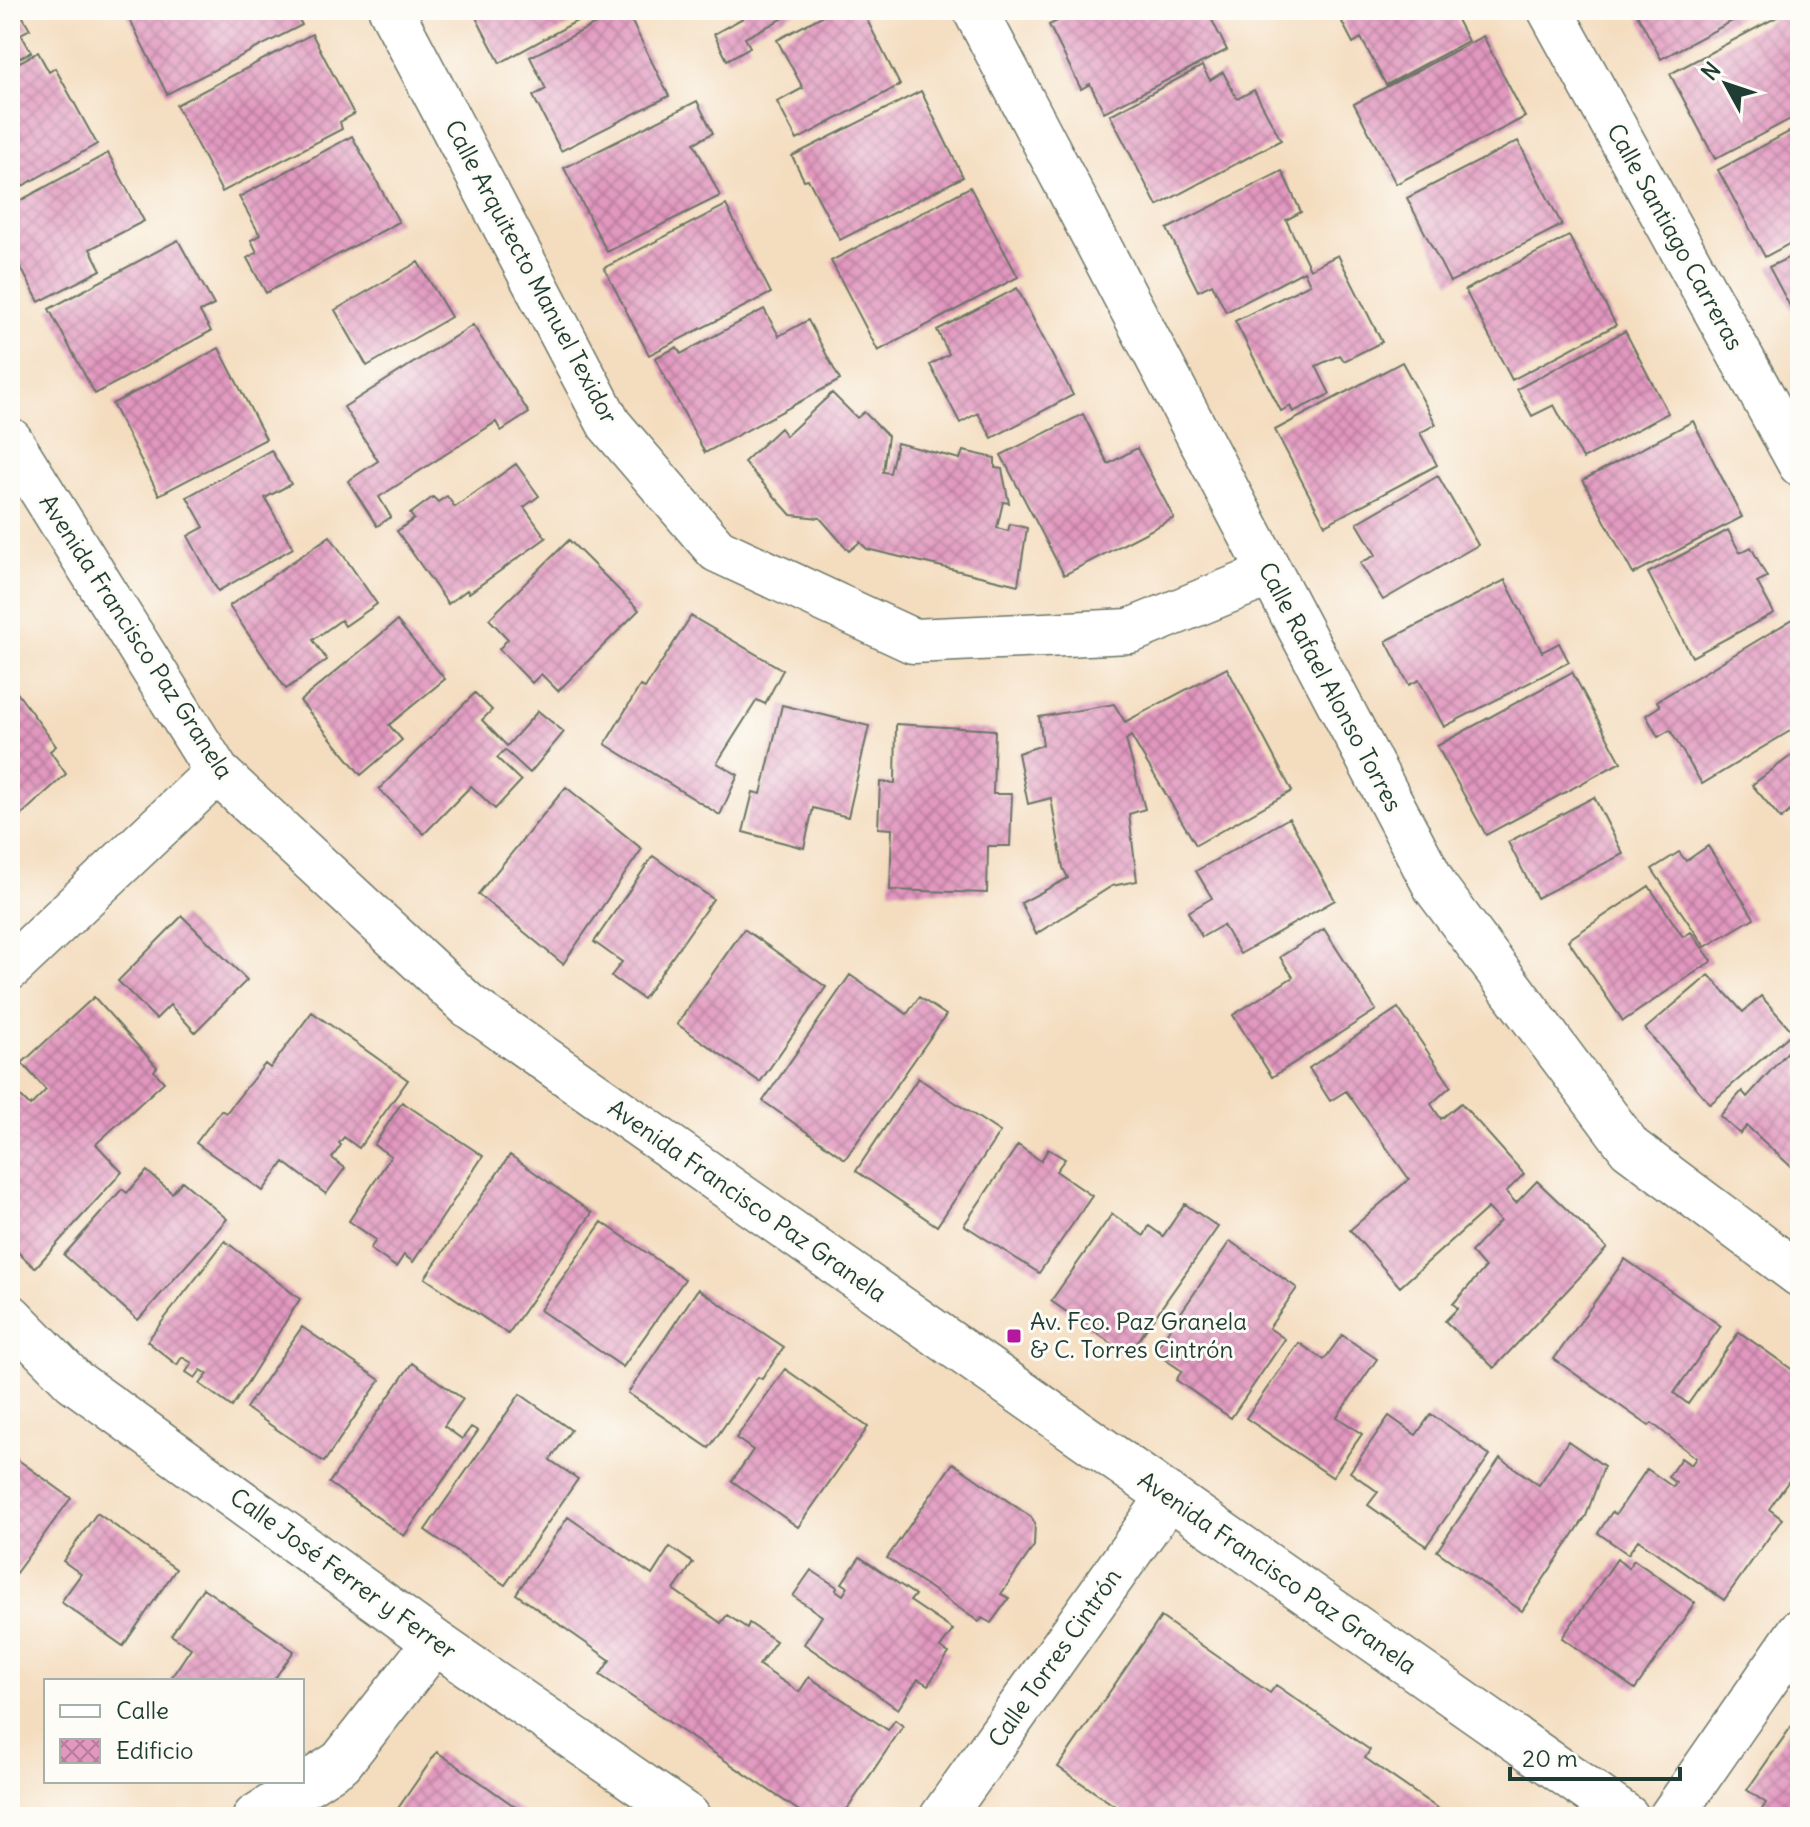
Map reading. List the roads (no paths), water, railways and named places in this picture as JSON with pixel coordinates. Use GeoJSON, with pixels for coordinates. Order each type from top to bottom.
{"type":"FeatureCollection","features":[{"type":"Feature","properties":{"kind":"street","name":"Calle Arquitecto Manuel Texidor"},"geometry":{"type":"LineString","coordinates":[[391,10],[609,424],[717,550],[913,641],[1130,631],[1270,574]]}},
{"type":"Feature","properties":{"kind":"street","name":"Calle Rafael Alonso Torres"},"geometry":{"type":"LineString","coordinates":[[975,10],[1436,888],[1630,1148],[1800,1275]]}},
{"type":"Feature","properties":{"kind":"street","name":"Calle Santiago Carreras"},"geometry":{"type":"LineString","coordinates":[[1550,10],[1800,464]]}},
{"type":"Feature","properties":{"kind":"street","name":"Avenida Francisco Paz Granela"},"geometry":{"type":"LineString","coordinates":[[10,440],[217,772],[469,1006],[1627,1817]]}},
{"type":"Feature","properties":{"kind":"street"},"geometry":{"type":"LineString","coordinates":[[10,968],[217,772]]}},
{"type":"Feature","properties":{"kind":"street","name":"Calle José Ferrer y Ferrer"},"geometry":{"type":"LineString","coordinates":[[10,1316],[74,1381],[435,1642],[688,1817]]}},
{"type":"Feature","properties":{"kind":"street","name":"Calle Torres Cintrón"},"geometry":{"type":"LineString","coordinates":[[942,1817],[1168,1498]]}},
{"type":"Feature","properties":{"kind":"street"},"geometry":{"type":"LineString","coordinates":[[1671,1817],[1800,1631]]}},
{"type":"Feature","properties":{"kind":"street"},"geometry":{"type":"LineString","coordinates":[[255,1817],[341,1762],[435,1642]]}},
{"type":"Feature","properties":{"kind":"place","name":"Av. Fco. Paz Granela & C. Torres Cintrón"},"geometry":{"type":"Point","coordinates":[1014,1336]}}]}
